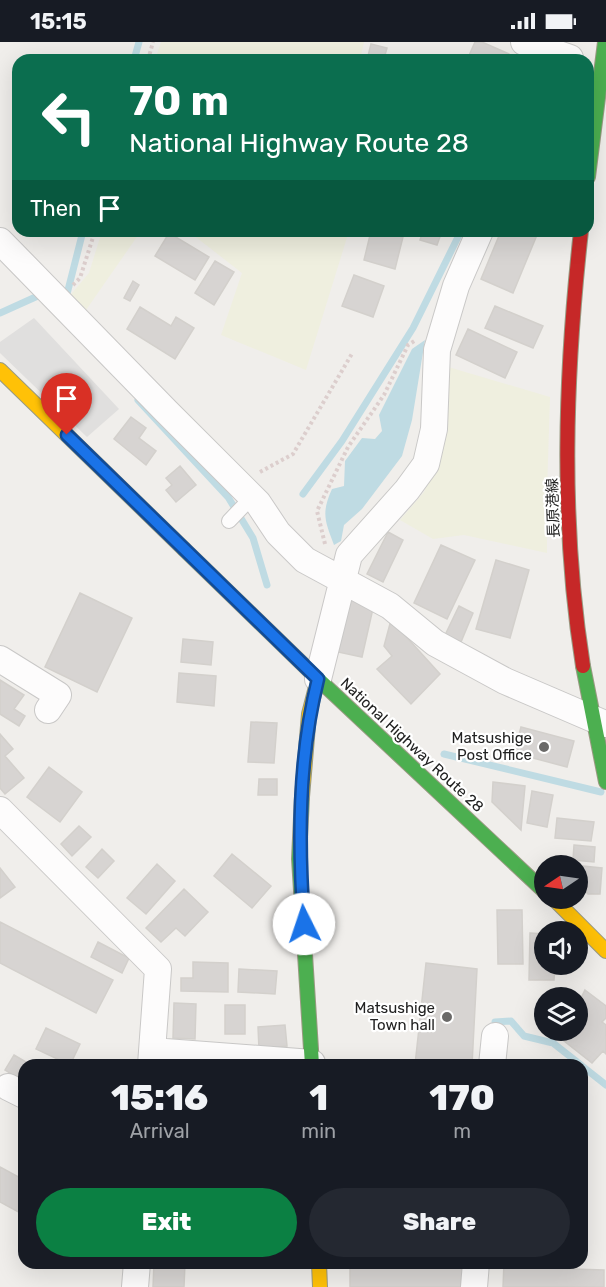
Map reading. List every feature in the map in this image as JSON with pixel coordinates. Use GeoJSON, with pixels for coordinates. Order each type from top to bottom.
{"type":"FeatureCollection","features":[{"type":"Feature","properties":{"kind":"main road"},"geometry":{"type":"LineString","coordinates":[[594,126],[604,42]]}},
{"type":"Feature","properties":{"kind":"main road","name":"長原港線"},"geometry":{"type":"LineString","coordinates":[[580,237],[575,281],[568,399],[568,510],[577,626],[599,722],[606,782]]}},
{"type":"Feature","properties":{"kind":"main road","name":"National Highway Route 28"},"geometry":{"type":"LineString","coordinates":[[0,370],[318,679],[534,882]]}},
{"type":"Feature","properties":{"kind":"main road"},"geometry":{"type":"LineString","coordinates":[[312,1059],[299,859],[303,768],[309,714],[318,679]]}},
{"type":"Feature","properties":{"kind":"main road"},"geometry":{"type":"LineString","coordinates":[[564,909],[606,951]]}},
{"type":"Feature","properties":{"kind":"main road"},"geometry":{"type":"LineString","coordinates":[[319,1269],[320,1287]]}},
{"type":"Feature","properties":{"kind":"street"},"geometry":{"type":"LineString","coordinates":[[524,42],[556,54]]}},
{"type":"Feature","properties":{"kind":"street"},"geometry":{"type":"LineString","coordinates":[[576,54],[592,42]]}},
{"type":"Feature","properties":{"kind":"street"},"geometry":{"type":"LineString","coordinates":[[318,679],[337,578],[349,555],[407,490],[426,464],[434,429],[437,350],[456,286],[477,237]]}},
{"type":"Feature","properties":{"kind":"street"},"geometry":{"type":"LineString","coordinates":[[0,241],[258,503],[278,533],[305,561],[390,606],[435,643],[505,681],[599,722]]}},
{"type":"Feature","properties":{"kind":"street"},"geometry":{"type":"LineString","coordinates":[[0,658],[58,695],[48,710]]}},
{"type":"Feature","properties":{"kind":"street"},"geometry":{"type":"LineString","coordinates":[[0,810],[158,969],[152,1058],[179,1059]]}},
{"type":"Feature","properties":{"kind":"street"},"geometry":{"type":"LineString","coordinates":[[493,1059],[495,1036]]}},
{"type":"Feature","properties":{"kind":"street"},"geometry":{"type":"LineString","coordinates":[[135,1287],[136,1269]]}},
{"type":"Feature","properties":{"kind":"street"},"geometry":{"type":"LineString","coordinates":[[474,1287],[476,1269]]}},
{"type":"Feature","properties":{"kind":"lane"},"geometry":{"type":"LineString","coordinates":[[229,521],[245,490]]}},
{"type":"Feature","properties":{"kind":"path"},"geometry":{"type":"LineString","coordinates":[[56,299],[80,278],[93,237]]}},
{"type":"Feature","properties":{"kind":"path"},"geometry":{"type":"LineString","coordinates":[[337,578],[317,511],[348,447],[384,395],[408,345],[445,324]]}},
{"type":"Feature","properties":{"kind":"path"},"geometry":{"type":"LineString","coordinates":[[245,490],[293,454],[353,352]]}},
{"type":"Feature","properties":{"kind":"green space"},"geometry":{"type":"Polygon","coordinates":[[[161,42],[364,42],[361,54],[157,54],[161,42]]]}},
{"type":"Feature","properties":{"kind":"green space"},"geometry":{"type":"Polygon","coordinates":[[[100,237],[137,237],[86,310],[67,299],[89,273],[100,237]]]}},
{"type":"Feature","properties":{"kind":"green space"},"geometry":{"type":"Polygon","coordinates":[[[196,237],[347,237],[306,370],[221,335],[242,273],[196,237]]]}},
{"type":"Feature","properties":{"kind":"green space"},"geometry":{"type":"Polygon","coordinates":[[[445,366],[550,397],[547,553],[464,535],[433,539],[400,520],[424,492],[435,465],[447,419],[445,366]]]}},
{"type":"Feature","properties":{"kind":"shaded area"},"geometry":{"type":"Polygon","coordinates":[[[34,318],[119,409],[87,437],[0,353],[0,342],[34,318]]]}},
{"type":"Feature","properties":{"kind":"water"},"geometry":{"type":"Polygon","coordinates":[[[425,340],[412,420],[402,456],[362,509],[344,525],[341,541],[334,545],[325,517],[326,505],[332,489],[344,486],[345,461],[362,438],[375,439],[382,431],[379,415],[412,349],[425,340]]]}},
{"type":"Feature","properties":{"kind":"building"},"geometry":{"type":"Polygon","coordinates":[[[475,42],[482,42],[509,54],[470,54],[475,42]]]}},
{"type":"Feature","properties":{"kind":"building"},"geometry":{"type":"Polygon","coordinates":[[[371,44],[387,48],[385,54],[368,54],[371,44]]]}},
{"type":"Feature","properties":{"kind":"building"},"geometry":{"type":"Polygon","coordinates":[[[167,237],[176,237],[209,257],[195,280],[155,256],[167,237]]]}},
{"type":"Feature","properties":{"kind":"building"},"geometry":{"type":"Polygon","coordinates":[[[370,237],[403,237],[395,269],[364,260],[370,237]]]}},
{"type":"Feature","properties":{"kind":"building"},"geometry":{"type":"Polygon","coordinates":[[[421,237],[440,237],[437,245],[420,240],[421,237]]]}},
{"type":"Feature","properties":{"kind":"building"},"geometry":{"type":"Polygon","coordinates":[[[498,237],[536,237],[513,293],[481,279],[498,237]]]}},
{"type":"Feature","properties":{"kind":"building"},"geometry":{"type":"Polygon","coordinates":[[[215,261],[234,272],[214,305],[195,293],[215,261]]]}},
{"type":"Feature","properties":{"kind":"building"},"geometry":{"type":"Polygon","coordinates":[[[354,275],[384,286],[373,317],[342,306],[354,275]]]}},
{"type":"Feature","properties":{"kind":"building"},"geometry":{"type":"Polygon","coordinates":[[[133,281],[139,285],[130,301],[124,298],[133,281]]]}},
{"type":"Feature","properties":{"kind":"building"},"geometry":{"type":"Polygon","coordinates":[[[495,306],[543,326],[533,348],[485,328],[495,306]]]}},
{"type":"Feature","properties":{"kind":"building"},"geometry":{"type":"Polygon","coordinates":[[[140,307],[171,326],[176,317],[194,328],[175,359],[127,329],[140,307]]]}},
{"type":"Feature","properties":{"kind":"building"},"geometry":{"type":"Polygon","coordinates":[[[468,329],[517,352],[505,378],[456,355],[468,329]]]}},
{"type":"Feature","properties":{"kind":"building"},"geometry":{"type":"Polygon","coordinates":[[[131,417],[146,428],[139,438],[156,451],[146,465],[114,439],[131,417]]]}},
{"type":"Feature","properties":{"kind":"building"},"geometry":{"type":"Polygon","coordinates":[[[180,466],[196,485],[176,502],[166,490],[172,485],[166,478],[180,466]]]}},
{"type":"Feature","properties":{"kind":"building"},"geometry":{"type":"Polygon","coordinates":[[[388,532],[403,540],[383,582],[367,574],[388,532]]]}},
{"type":"Feature","properties":{"kind":"building"},"geometry":{"type":"Polygon","coordinates":[[[441,545],[475,560],[447,619],[414,603],[441,545]]]}},
{"type":"Feature","properties":{"kind":"building"},"geometry":{"type":"Polygon","coordinates":[[[496,560],[529,570],[510,638],[476,629],[496,560]]]}},
{"type":"Feature","properties":{"kind":"building"},"geometry":{"type":"Polygon","coordinates":[[[80,593],[132,618],[97,692],[45,667],[80,593]]]}},
{"type":"Feature","properties":{"kind":"building"},"geometry":{"type":"Polygon","coordinates":[[[349,599],[374,604],[362,657],[338,652],[349,599]]]}},
{"type":"Feature","properties":{"kind":"building"},"geometry":{"type":"Polygon","coordinates":[[[459,606],[473,613],[461,642],[445,635],[459,606]]]}},
{"type":"Feature","properties":{"kind":"building"},"geometry":{"type":"Polygon","coordinates":[[[391,620],[440,674],[411,704],[377,669],[392,656],[384,646],[391,620]]]}},
{"type":"Feature","properties":{"kind":"building"},"geometry":{"type":"Polygon","coordinates":[[[183,639],[213,642],[211,665],[181,662],[183,639]]]}},
{"type":"Feature","properties":{"kind":"building"},"geometry":{"type":"Polygon","coordinates":[[[179,673],[216,676],[214,706],[177,702],[179,673]]]}},
{"type":"Feature","properties":{"kind":"building"},"geometry":{"type":"Polygon","coordinates":[[[0,680],[24,695],[14,709],[25,716],[19,726],[0,714],[0,680]]]}},
{"type":"Feature","properties":{"kind":"building"},"geometry":{"type":"Polygon","coordinates":[[[251,722],[277,723],[274,763],[248,762],[251,722]]]}},
{"type":"Feature","properties":{"kind":"building"},"geometry":{"type":"Polygon","coordinates":[[[521,727],[574,741],[567,767],[514,753],[521,727]]]}},
{"type":"Feature","properties":{"kind":"building"},"geometry":{"type":"Polygon","coordinates":[[[0,734],[13,749],[5,756],[24,778],[5,794],[0,788],[0,734]]]}},
{"type":"Feature","properties":{"kind":"building"},"geometry":{"type":"Polygon","coordinates":[[[49,767],[82,792],[60,822],[27,797],[49,767]]]}},
{"type":"Feature","properties":{"kind":"building"},"geometry":{"type":"Polygon","coordinates":[[[259,779],[277,779],[277,795],[258,795],[259,779]]]}},
{"type":"Feature","properties":{"kind":"building"},"geometry":{"type":"Polygon","coordinates":[[[493,782],[525,786],[521,830],[492,802],[493,782]]]}},
{"type":"Feature","properties":{"kind":"building"},"geometry":{"type":"Polygon","coordinates":[[[532,791],[553,795],[547,827],[527,823],[532,791]]]}},
{"type":"Feature","properties":{"kind":"building"},"geometry":{"type":"Polygon","coordinates":[[[557,818],[594,822],[591,841],[555,838],[557,818]]]}},
{"type":"Feature","properties":{"kind":"building"},"geometry":{"type":"Polygon","coordinates":[[[79,826],[91,837],[72,856],[61,844],[79,826]]]}},
{"type":"Feature","properties":{"kind":"building"},"geometry":{"type":"Polygon","coordinates":[[[574,845],[595,847],[594,862],[588,861],[588,855],[573,855],[574,845]]]}},
{"type":"Feature","properties":{"kind":"building"},"geometry":{"type":"Polygon","coordinates":[[[102,849],[114,861],[98,878],[86,867],[102,849]]]}},
{"type":"Feature","properties":{"kind":"building"},"geometry":{"type":"Polygon","coordinates":[[[232,854],[271,886],[252,908],[214,876],[232,854]]]}},
{"type":"Feature","properties":{"kind":"building"},"geometry":{"type":"Polygon","coordinates":[[[157,864],[175,881],[146,914],[127,898],[157,864]]]}},
{"type":"Feature","properties":{"kind":"building"},"geometry":{"type":"Polygon","coordinates":[[[588,867],[602,868],[600,894],[588,894],[588,867]]]}},
{"type":"Feature","properties":{"kind":"building"},"geometry":{"type":"Polygon","coordinates":[[[0,868],[15,887],[0,898],[0,868]]]}},
{"type":"Feature","properties":{"kind":"building"},"geometry":{"type":"Polygon","coordinates":[[[184,889],[208,912],[185,936],[176,928],[161,942],[146,928],[184,889]]]}},
{"type":"Feature","properties":{"kind":"building"},"geometry":{"type":"Polygon","coordinates":[[[497,910],[522,910],[523,964],[498,964],[497,910]]]}},
{"type":"Feature","properties":{"kind":"building"},"geometry":{"type":"Polygon","coordinates":[[[0,922],[113,980],[96,1013],[0,963],[0,922]]]}},
{"type":"Feature","properties":{"kind":"building"},"geometry":{"type":"Polygon","coordinates":[[[530,933],[534,933],[534,975],[554,975],[554,980],[529,980],[530,933]]]}},
{"type":"Feature","properties":{"kind":"building"},"geometry":{"type":"Polygon","coordinates":[[[98,942],[129,958],[122,973],[91,957],[98,942]]]}},
{"type":"Feature","properties":{"kind":"building"},"geometry":{"type":"Polygon","coordinates":[[[193,962],[228,963],[228,992],[181,991],[181,978],[193,978],[193,962]]]}},
{"type":"Feature","properties":{"kind":"building","name":"Matsushige Town hall"},"geometry":{"type":"Polygon","coordinates":[[[426,963],[477,969],[472,1059],[416,1059],[426,963]]]}},
{"type":"Feature","properties":{"kind":"building"},"geometry":{"type":"Polygon","coordinates":[[[239,969],[277,971],[275,994],[238,992],[239,969]]]}},
{"type":"Feature","properties":{"kind":"building"},"geometry":{"type":"Polygon","coordinates":[[[588,992],[606,1006],[606,1018],[602,1022],[606,1025],[606,1054],[603,1051],[592,1063],[564,1041],[588,1041],[588,992]]]}},
{"type":"Feature","properties":{"kind":"building"},"geometry":{"type":"Polygon","coordinates":[[[174,1003],[196,1004],[195,1039],[173,1038],[174,1003]]]}},
{"type":"Feature","properties":{"kind":"building"},"geometry":{"type":"Polygon","coordinates":[[[225,1005],[245,1005],[245,1034],[225,1034],[225,1005]]]}},
{"type":"Feature","properties":{"kind":"building"},"geometry":{"type":"Polygon","coordinates":[[[285,1025],[287,1046],[259,1049],[258,1027],[285,1025]]]}},
{"type":"Feature","properties":{"kind":"building"},"geometry":{"type":"Polygon","coordinates":[[[46,1028],[80,1044],[73,1059],[57,1059],[36,1049],[46,1028]]]}},
{"type":"Feature","properties":{"kind":"building"},"geometry":{"type":"Polygon","coordinates":[[[14,1055],[21,1059],[18,1059],[18,1078],[5,1070],[14,1055]]]}},
{"type":"Feature","properties":{"kind":"building"},"geometry":{"type":"Polygon","coordinates":[[[0,1167],[18,1177],[18,1212],[0,1202],[0,1167]]]}},
{"type":"Feature","properties":{"kind":"building"},"geometry":{"type":"Polygon","coordinates":[[[154,1269],[185,1269],[184,1287],[153,1287],[154,1269]]]}},
{"type":"Feature","properties":{"kind":"building"},"geometry":{"type":"Polygon","coordinates":[[[350,1269],[464,1269],[463,1287],[350,1287],[350,1269]]]}},
{"type":"Feature","properties":{"kind":"building"},"geometry":{"type":"Polygon","coordinates":[[[504,1269],[604,1270],[604,1287],[503,1287],[504,1269]]]}},
{"type":"Feature","properties":{"kind":"waterway"},"geometry":{"type":"LineString","coordinates":[[136,54],[139,42]]}},
{"type":"Feature","properties":{"kind":"waterway"},"geometry":{"type":"LineString","coordinates":[[66,298],[81,237]]}},
{"type":"Feature","properties":{"kind":"waterway"},"geometry":{"type":"LineString","coordinates":[[303,494],[342,441],[413,328],[458,237]]}},
{"type":"Feature","properties":{"kind":"waterway"},"geometry":{"type":"LineString","coordinates":[[0,313],[40,295],[37,292]]}},
{"type":"Feature","properties":{"kind":"waterway"},"geometry":{"type":"LineString","coordinates":[[138,400],[228,497],[253,538],[267,585]]}},
{"type":"Feature","properties":{"kind":"waterway"},"geometry":{"type":"LineString","coordinates":[[444,754],[601,792]]}},
{"type":"Feature","properties":{"kind":"waterway"},"geometry":{"type":"LineString","coordinates":[[495,1022],[511,1021],[524,1036],[553,1043],[573,1059]]}},
{"type":"Feature","properties":{"kind":"waterway"},"geometry":{"type":"LineString","coordinates":[[588,1071],[606,1085]]}},
{"type":"Feature","properties":{"kind":"traffic: fast"},"geometry":{"type":"LineString","coordinates":[[594,129],[605,42]]}},
{"type":"Feature","properties":{"kind":"traffic: fast"},"geometry":{"type":"LineString","coordinates":[[184,549],[318,679],[534,882]]}},
{"type":"Feature","properties":{"kind":"traffic: fast"},"geometry":{"type":"LineString","coordinates":[[583,666],[606,782]]}},
{"type":"Feature","properties":{"kind":"traffic: fast"},"geometry":{"type":"LineString","coordinates":[[302,797],[299,859],[312,1059]]}},
{"type":"Feature","properties":{"kind":"traffic: slow"},"geometry":{"type":"LineString","coordinates":[[0,370],[184,549]]}},
{"type":"Feature","properties":{"kind":"traffic: slow"},"geometry":{"type":"LineString","coordinates":[[302,797],[309,714],[318,679]]}},
{"type":"Feature","properties":{"kind":"traffic: slow"},"geometry":{"type":"LineString","coordinates":[[564,909],[606,951]]}},
{"type":"Feature","properties":{"kind":"traffic: slow"},"geometry":{"type":"LineString","coordinates":[[319,1269],[320,1287]]}},
{"type":"Feature","properties":{"kind":"traffic: jam"},"geometry":{"type":"LineString","coordinates":[[580,237],[571,339],[567,448],[571,558],[583,666]]}},
{"type":"Feature","properties":{"kind":"place","name":"Matsushige Post Office"},"geometry":{"type":"Point","coordinates":[544,747]}},
{"type":"Feature","properties":{"kind":"place","name":"Matsushige Town hall"},"geometry":{"type":"Point","coordinates":[447,1017]}},
{"type":"Feature","properties":{"kind":"route"},"geometry":{"type":"LineString","coordinates":[[67,435],[318,679],[309,714],[303,768],[299,859],[304,924]]}}]}
